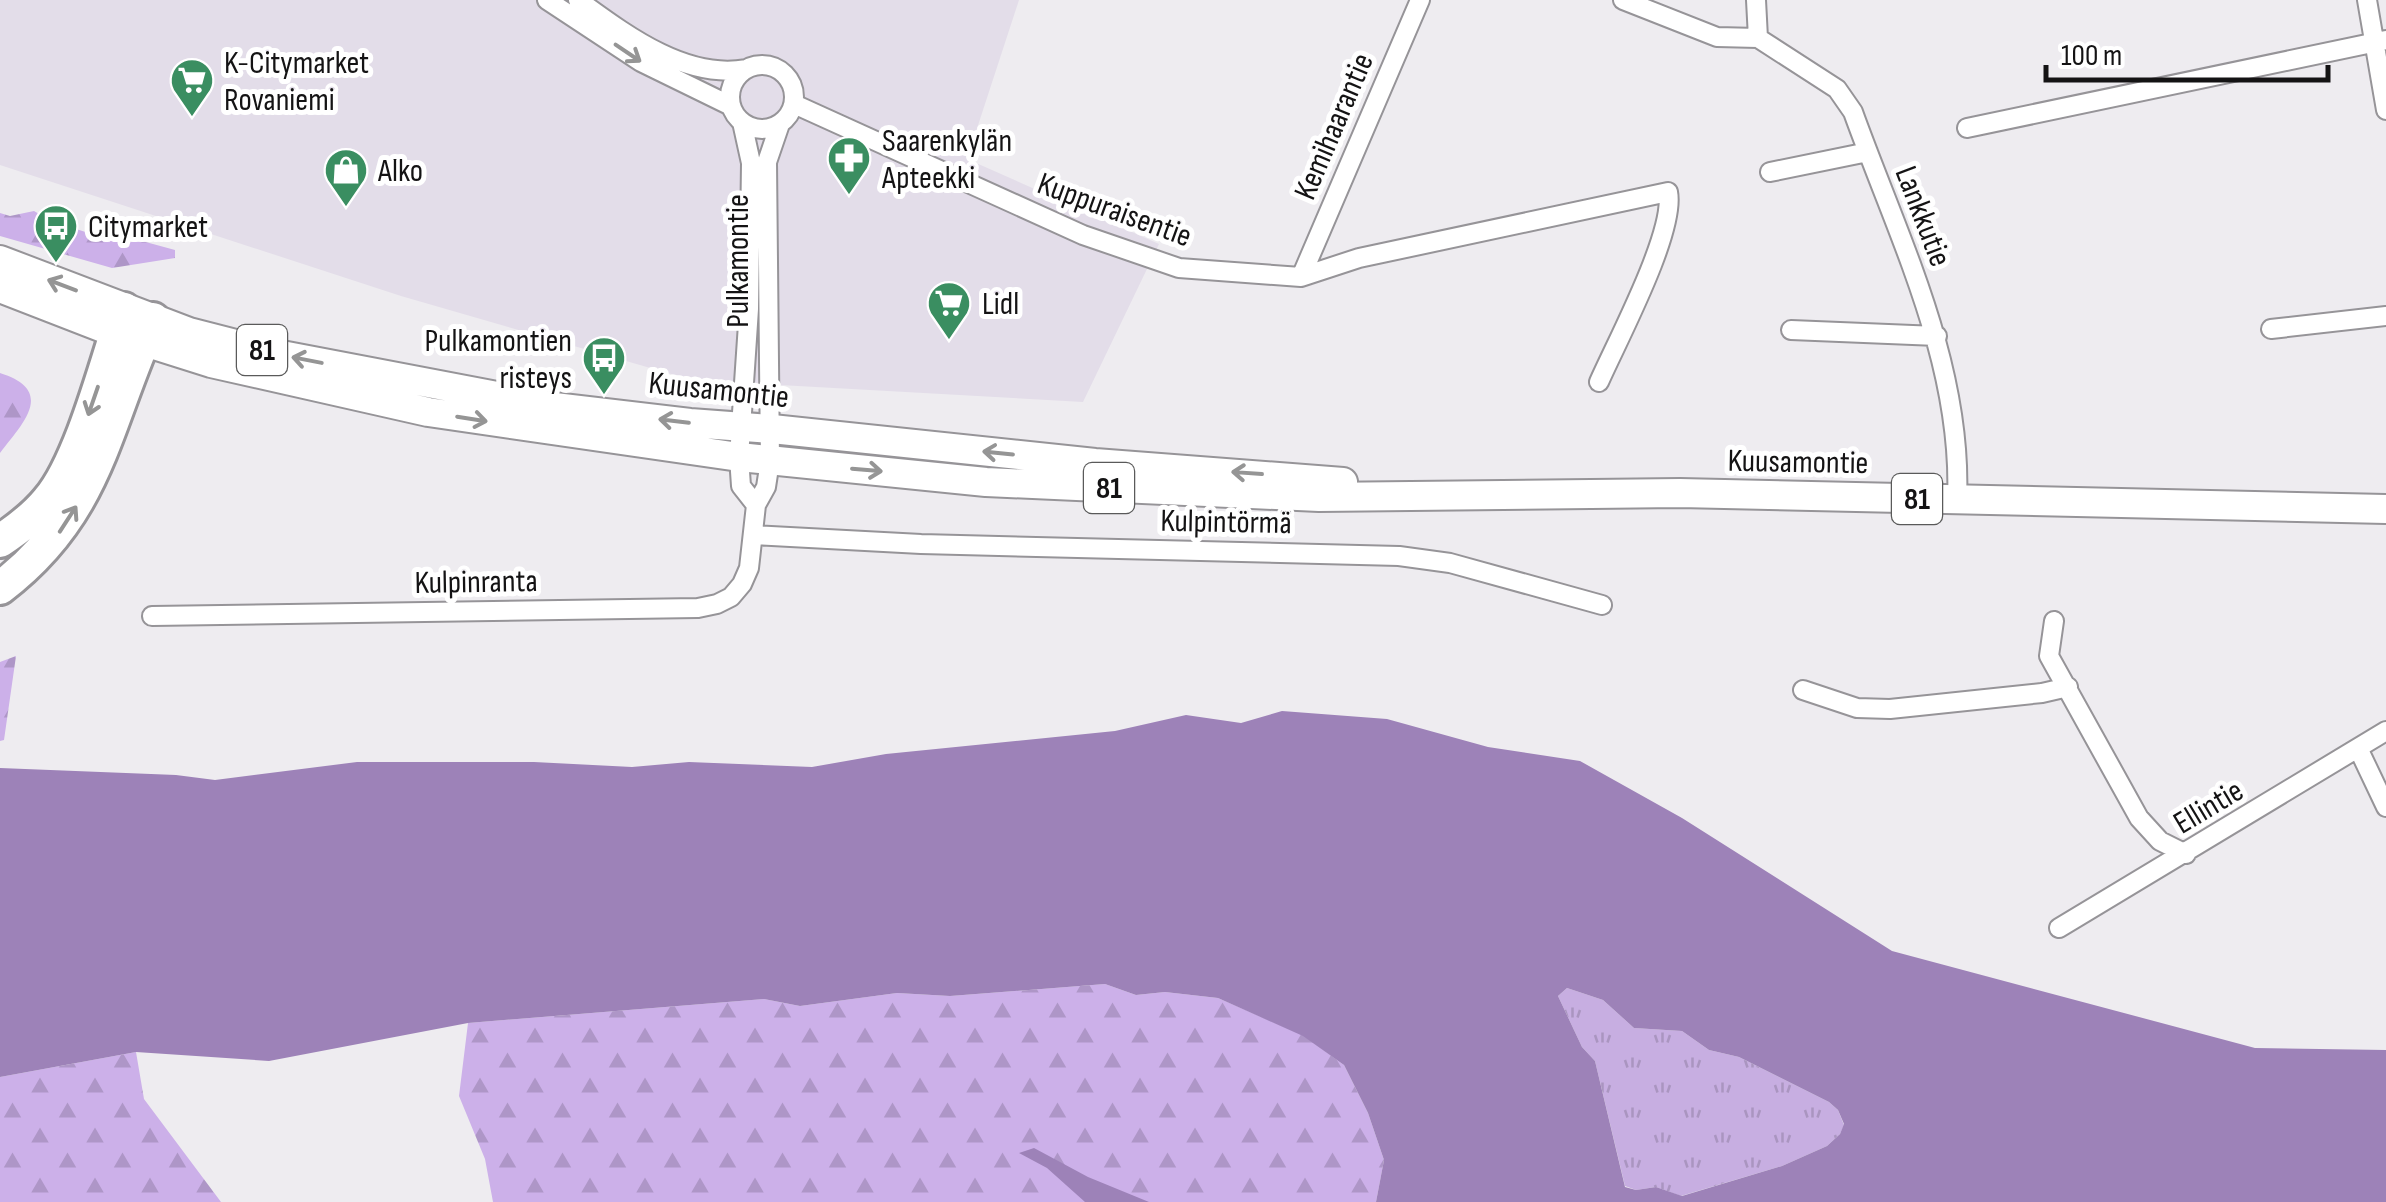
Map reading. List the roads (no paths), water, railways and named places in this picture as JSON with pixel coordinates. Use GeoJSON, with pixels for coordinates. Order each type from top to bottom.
{"type":"FeatureCollection","features":[{"type":"Feature","properties":{"kind":"highway"},"geometry":{"type":"LineString","coordinates":[[0,540],[19,528],[51,497],[134,325]]}},
{"type":"Feature","properties":{"kind":"highway"},"geometry":{"type":"LineString","coordinates":[[0,588],[51,542],[85,491],[134,325]]}},
{"type":"Feature","properties":{"kind":"main road","name":"Kuusamontie"},"geometry":{"type":"LineString","coordinates":[[0,260],[212,362],[428,412],[739,457],[986,482],[1319,497],[1680,493],[2386,509]]}},
{"type":"Feature","properties":{"kind":"main road","name":"Kuusamontie"},"geometry":{"type":"LineString","coordinates":[[0,288],[134,325],[554,407],[1449,494]]}},
{"type":"Feature","properties":{"kind":"street"},"geometry":{"type":"LineString","coordinates":[[546,0],[642,62],[761,129],[780,124],[794,104],[793,88],[778,69],[762,65],[726,73],[683,63],[578,0]]}},
{"type":"Feature","properties":{"kind":"street","name":"Kemihaarantie"},"geometry":{"type":"LineString","coordinates":[[1301,276],[1420,0]]}},
{"type":"Feature","properties":{"kind":"street"},"geometry":{"type":"LineString","coordinates":[[1623,0],[1718,37],[1758,38],[1756,0]]}},
{"type":"Feature","properties":{"kind":"street"},"geometry":{"type":"LineString","coordinates":[[2367,0],[2380,42],[2386,110]]}},
{"type":"Feature","properties":{"kind":"street","name":"Lankkutie"},"geometry":{"type":"LineString","coordinates":[[1758,38],[1836,89],[1854,112],[1937,336],[1959,456],[1958,500]]}},
{"type":"Feature","properties":{"kind":"street"},"geometry":{"type":"LineString","coordinates":[[1967,128],[2380,42]]}},
{"type":"Feature","properties":{"kind":"street"},"geometry":{"type":"LineString","coordinates":[[737,114],[732,85],[746,70]]}},
{"type":"Feature","properties":{"kind":"street","name":"Kuppuraisentie"},"geometry":{"type":"LineString","coordinates":[[794,104],[1025,210],[1144,258],[1180,268],[1301,276],[1358,258],[1668,192],[1670,204],[1661,241],[1599,382]]}},
{"type":"Feature","properties":{"kind":"street","name":"Pulkamontie"},"geometry":{"type":"LineString","coordinates":[[737,114],[751,162],[739,457]]}},
{"type":"Feature","properties":{"kind":"street","name":"Pulkamontie"},"geometry":{"type":"LineString","coordinates":[[770,460],[767,162],[780,124]]}},
{"type":"Feature","properties":{"kind":"street"},"geometry":{"type":"LineString","coordinates":[[1770,172],[1868,152]]}},
{"type":"Feature","properties":{"kind":"street"},"geometry":{"type":"LineString","coordinates":[[2271,329],[2386,316]]}},
{"type":"Feature","properties":{"kind":"street"},"geometry":{"type":"LineString","coordinates":[[1791,330],[1937,336]]}},
{"type":"Feature","properties":{"kind":"street"},"geometry":{"type":"LineString","coordinates":[[739,457],[741,486],[756,505]]}},
{"type":"Feature","properties":{"kind":"street"},"geometry":{"type":"LineString","coordinates":[[753,535],[756,505],[766,488],[770,460]]}},
{"type":"Feature","properties":{"kind":"street","name":"Kulpintörmä"},"geometry":{"type":"LineString","coordinates":[[753,535],[921,544],[1399,556],[1450,562],[1602,605]]}},
{"type":"Feature","properties":{"kind":"street","name":"Kulpinranta"},"geometry":{"type":"LineString","coordinates":[[152,616],[698,608],[731,597],[742,584],[749,568],[753,535]]}},
{"type":"Feature","properties":{"kind":"street"},"geometry":{"type":"LineString","coordinates":[[2054,621],[2049,656],[2139,818],[2160,841],[2186,854]]}},
{"type":"Feature","properties":{"kind":"street"},"geometry":{"type":"LineString","coordinates":[[1804,690],[1858,708],[1890,708],[2042,693],[2068,686]]}},
{"type":"Feature","properties":{"kind":"street","name":"Ellintie"},"geometry":{"type":"LineString","coordinates":[[2059,928],[2386,731]]}},
{"type":"Feature","properties":{"kind":"street"},"geometry":{"type":"LineString","coordinates":[[2358,748],[2386,807]]}},
{"type":"Feature","properties":{"kind":"place","name":"K-Citymarket Rovaniemi"},"geometry":{"type":"Point","coordinates":[192,118]}},
{"type":"Feature","properties":{"kind":"place","name":"Saarenkylän Apteekki"},"geometry":{"type":"Point","coordinates":[849,196]}},
{"type":"Feature","properties":{"kind":"place","name":"Alko"},"geometry":{"type":"Point","coordinates":[346,208]}},
{"type":"Feature","properties":{"kind":"place","name":"Citymarket"},"geometry":{"type":"Point","coordinates":[56,264]}},
{"type":"Feature","properties":{"kind":"place","name":"Lidl"},"geometry":{"type":"Point","coordinates":[949,341]}},
{"type":"Feature","properties":{"kind":"place","name":"Pulkamontien risteys"},"geometry":{"type":"Point","coordinates":[604,396]}}]}
